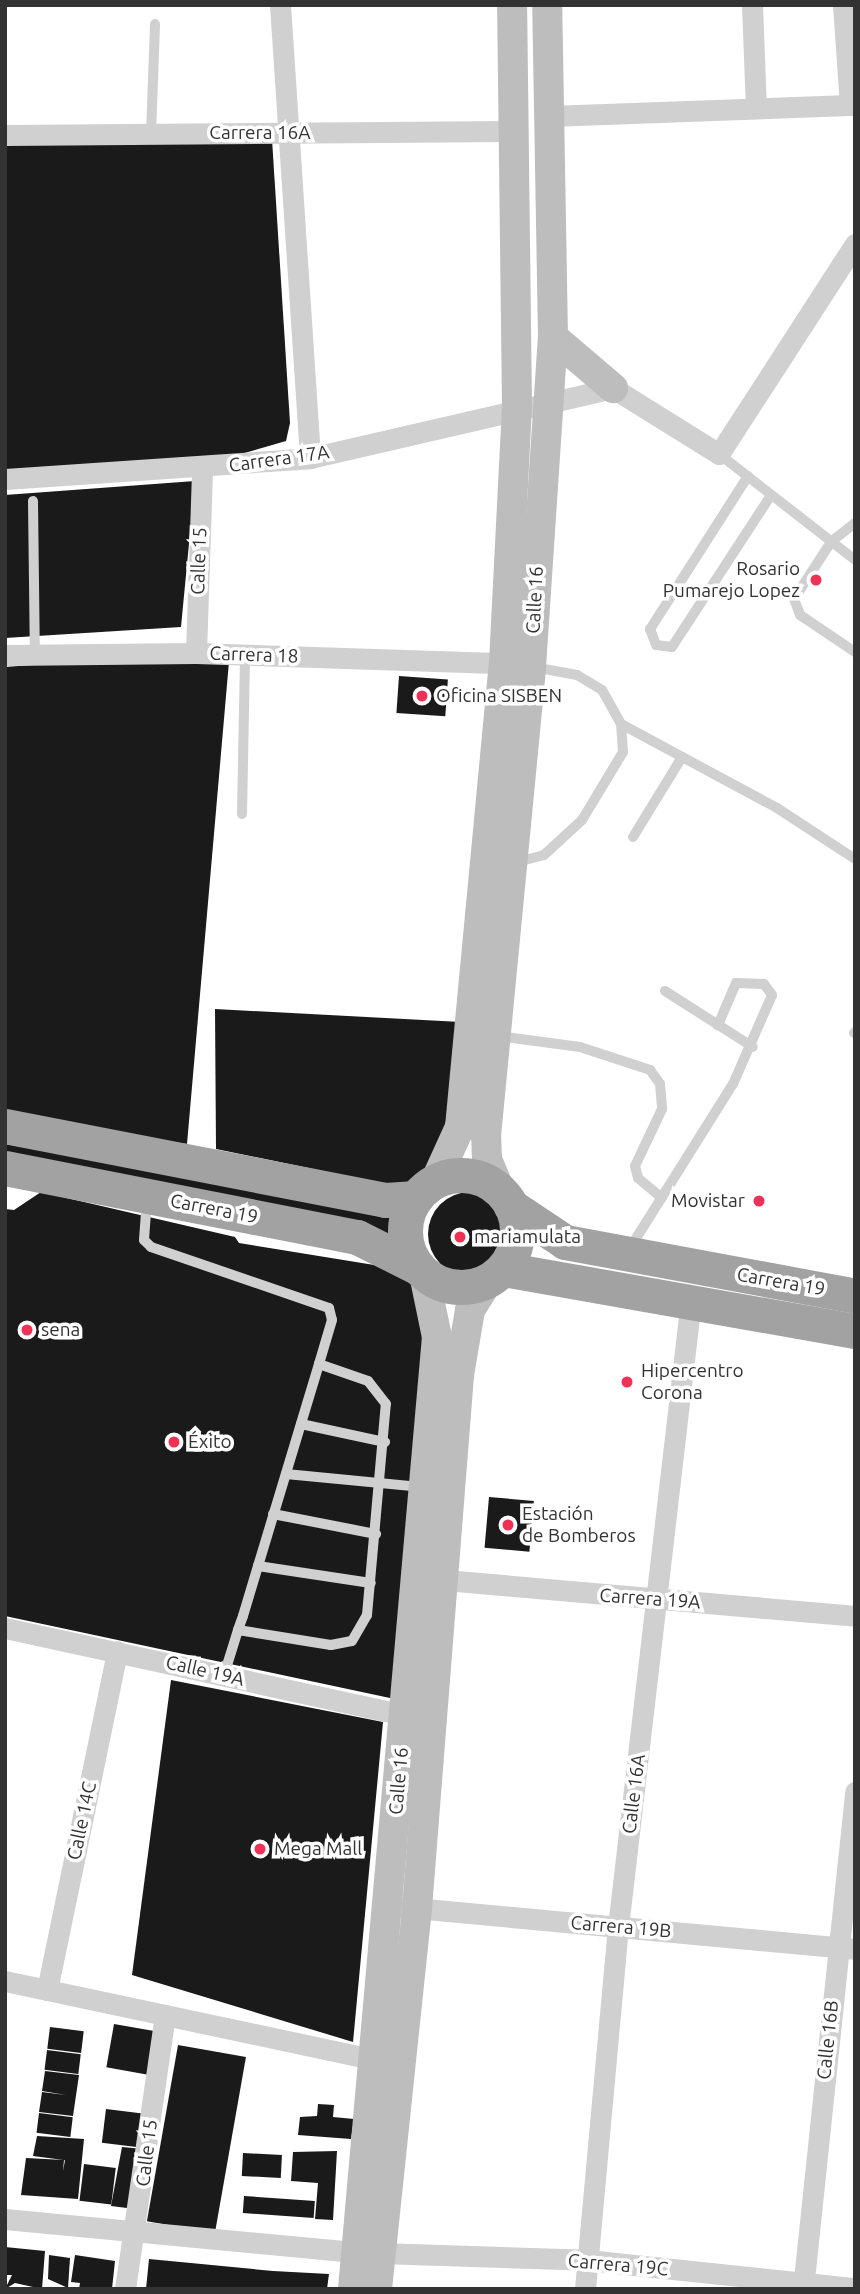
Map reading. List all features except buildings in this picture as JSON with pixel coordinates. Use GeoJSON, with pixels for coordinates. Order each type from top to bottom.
{"type":"FeatureCollection","features":[{"type":"Feature","properties":{"kind":"highway"},"geometry":{"type":"LineString","coordinates":[[5,1126],[385,1200],[474,1176],[505,1198],[517,1234],[495,1275],[459,1288],[421,1270],[405,1227],[426,1190]]}},
{"type":"Feature","properties":{"kind":"highway","name":"Carrera 19"},"geometry":{"type":"LineString","coordinates":[[5,1168],[357,1237],[421,1270]]}},
{"type":"Feature","properties":{"kind":"highway","name":"Carrera 19"},"geometry":{"type":"LineString","coordinates":[[505,1198],[565,1242],[855,1296]]}},
{"type":"Feature","properties":{"kind":"highway","name":"Carrera 19"},"geometry":{"type":"LineString","coordinates":[[495,1275],[691,1300],[855,1331]]}},
{"type":"Feature","properties":{"kind":"main road","name":"Calle 16"},"geometry":{"type":"LineString","coordinates":[[505,1198],[486,1160],[512,863],[517,665],[512,5]]}},
{"type":"Feature","properties":{"kind":"main road","name":"Calle 16"},"geometry":{"type":"LineString","coordinates":[[426,1190],[460,1127],[547,401],[553,337],[547,5]]}},
{"type":"Feature","properties":{"kind":"main road"},"geometry":{"type":"LineString","coordinates":[[553,337],[613,388]]}},
{"type":"Feature","properties":{"kind":"main road","name":"Calle 16"},"geometry":{"type":"LineString","coordinates":[[377,2289],[368,2252],[373,2059],[402,1907],[405,1715],[437,1337],[421,1270]]}},
{"type":"Feature","properties":{"kind":"main road","name":"Calle 16"},"geometry":{"type":"LineString","coordinates":[[353,2289],[368,2252],[402,1907],[445,1580],[465,1332],[473,1300],[495,1275]]}},
{"type":"Feature","properties":{"kind":"street"},"geometry":{"type":"LineString","coordinates":[[280,5],[292,132],[310,458]]}},
{"type":"Feature","properties":{"kind":"street"},"geometry":{"type":"LineString","coordinates":[[752,5],[756,108]]}},
{"type":"Feature","properties":{"kind":"street"},"geometry":{"type":"LineString","coordinates":[[549,116],[852,105],[843,5]]}},
{"type":"Feature","properties":{"kind":"street","name":"Carrera 16A"},"geometry":{"type":"LineString","coordinates":[[5,135],[515,131]]}},
{"type":"Feature","properties":{"kind":"street"},"geometry":{"type":"LineString","coordinates":[[613,388],[719,454],[855,244]]}},
{"type":"Feature","properties":{"kind":"street","name":"Carrera 17A"},"geometry":{"type":"LineString","coordinates":[[5,480],[202,470],[310,458],[517,406],[613,388]]}},
{"type":"Feature","properties":{"kind":"street","name":"Calle 15"},"geometry":{"type":"LineString","coordinates":[[196,653],[202,470]]}},
{"type":"Feature","properties":{"kind":"street","name":"Carrera 18"},"geometry":{"type":"LineString","coordinates":[[5,655],[196,653],[517,665]]}},
{"type":"Feature","properties":{"kind":"street","name":"Calle 16A"},"geometry":{"type":"LineString","coordinates":[[585,2289],[618,1927],[691,1300]]}},
{"type":"Feature","properties":{"kind":"street","name":"Carrera 19A"},"geometry":{"type":"LineString","coordinates":[[445,1580],[855,1616]]}},
{"type":"Feature","properties":{"kind":"street","name":"Calle 19A"},"geometry":{"type":"LineString","coordinates":[[5,1628],[405,1715]]}},
{"type":"Feature","properties":{"kind":"street","name":"Calle 14C"},"geometry":{"type":"LineString","coordinates":[[47,1990],[117,1651]]}},
{"type":"Feature","properties":{"kind":"street","name":"Calle 16B"},"geometry":{"type":"LineString","coordinates":[[804,2287],[846,1948],[855,1792]]}},
{"type":"Feature","properties":{"kind":"street","name":"Carrera 19B"},"geometry":{"type":"LineString","coordinates":[[402,1907],[846,1948]]}},
{"type":"Feature","properties":{"kind":"street"},"geometry":{"type":"LineString","coordinates":[[5,1981],[373,2059]]}},
{"type":"Feature","properties":{"kind":"street","name":"Calle 15"},"geometry":{"type":"LineString","coordinates":[[125,2289],[137,2231],[165,2015]]}},
{"type":"Feature","properties":{"kind":"street","name":"Carrera 19C"},"geometry":{"type":"LineString","coordinates":[[5,2220],[368,2252],[587,2260],[804,2287],[855,2288]]}},
{"type":"Feature","properties":{"kind":"lane"},"geometry":{"type":"LineString","coordinates":[[151,134],[155,24]]}},
{"type":"Feature","properties":{"kind":"lane"},"geometry":{"type":"LineString","coordinates":[[719,454],[855,559]]}},
{"type":"Feature","properties":{"kind":"lane"},"geometry":{"type":"LineString","coordinates":[[748,477],[650,629],[656,645],[671,647],[771,495]]}},
{"type":"Feature","properties":{"kind":"lane"},"geometry":{"type":"LineString","coordinates":[[33,501],[35,654]]}},
{"type":"Feature","properties":{"kind":"lane"},"geometry":{"type":"LineString","coordinates":[[855,523],[831,542],[794,599],[794,608],[855,652]]}},
{"type":"Feature","properties":{"kind":"lane"},"geometry":{"type":"LineString","coordinates":[[242,814],[245,654]]}},
{"type":"Feature","properties":{"kind":"lane"},"geometry":{"type":"LineString","coordinates":[[512,863],[544,855],[582,820],[623,752],[621,724],[602,690],[577,676],[517,665]]}},
{"type":"Feature","properties":{"kind":"lane"},"geometry":{"type":"LineString","coordinates":[[621,724],[855,859]]}},
{"type":"Feature","properties":{"kind":"lane"},"geometry":{"type":"LineString","coordinates":[[633,837],[682,757]]}},
{"type":"Feature","properties":{"kind":"lane"},"geometry":{"type":"LineString","coordinates":[[627,1253],[753,1047],[772,1008],[764,984],[736,983],[718,1025]]}},
{"type":"Feature","properties":{"kind":"lane"},"geometry":{"type":"LineString","coordinates":[[665,991],[753,1047]]}},
{"type":"Feature","properties":{"kind":"lane"},"geometry":{"type":"LineString","coordinates":[[496,1035],[580,1047],[650,1070],[660,1084],[663,1109],[635,1166],[638,1178],[662,1198]]}},
{"type":"Feature","properties":{"kind":"lane"},"geometry":{"type":"LineString","coordinates":[[147,1196],[144,1241],[151,1247],[329,1308],[332,1320],[224,1675]]}},
{"type":"Feature","properties":{"kind":"lane"},"geometry":{"type":"LineString","coordinates":[[238,1630],[331,1645],[352,1641],[367,1615],[381,1487],[386,1404],[368,1381],[319,1364]]}},
{"type":"Feature","properties":{"kind":"lane"},"geometry":{"type":"LineString","coordinates":[[301,1424],[385,1442]]}},
{"type":"Feature","properties":{"kind":"lane"},"geometry":{"type":"LineString","coordinates":[[286,1474],[381,1487],[425,1487]]}},
{"type":"Feature","properties":{"kind":"lane"},"geometry":{"type":"LineString","coordinates":[[273,1514],[376,1534]]}},
{"type":"Feature","properties":{"kind":"lane"},"geometry":{"type":"LineString","coordinates":[[258,1566],[371,1583]]}},
{"type":"Feature","properties":{"kind":"place","name":"Rosario Pumarejo Lopez"},"geometry":{"type":"Point","coordinates":[816,580]}},
{"type":"Feature","properties":{"kind":"place","name":"Oficina SISBEN"},"geometry":{"type":"Point","coordinates":[422,696]}},
{"type":"Feature","properties":{"kind":"place","name":"Movistar"},"geometry":{"type":"Point","coordinates":[759,1201]}},
{"type":"Feature","properties":{"kind":"place","name":"mariamulata"},"geometry":{"type":"Point","coordinates":[460,1237]}},
{"type":"Feature","properties":{"kind":"place","name":"sena"},"geometry":{"type":"Point","coordinates":[27,1330]}},
{"type":"Feature","properties":{"kind":"place","name":"Hipercentro Corona"},"geometry":{"type":"Point","coordinates":[627,1382]}},
{"type":"Feature","properties":{"kind":"place","name":"Éxito"},"geometry":{"type":"Point","coordinates":[174,1442]}},
{"type":"Feature","properties":{"kind":"place","name":"Estación de Bomberos"},"geometry":{"type":"Point","coordinates":[508,1525]}},
{"type":"Feature","properties":{"kind":"place","name":"Mega Mall"},"geometry":{"type":"Point","coordinates":[260,1849]}}]}
